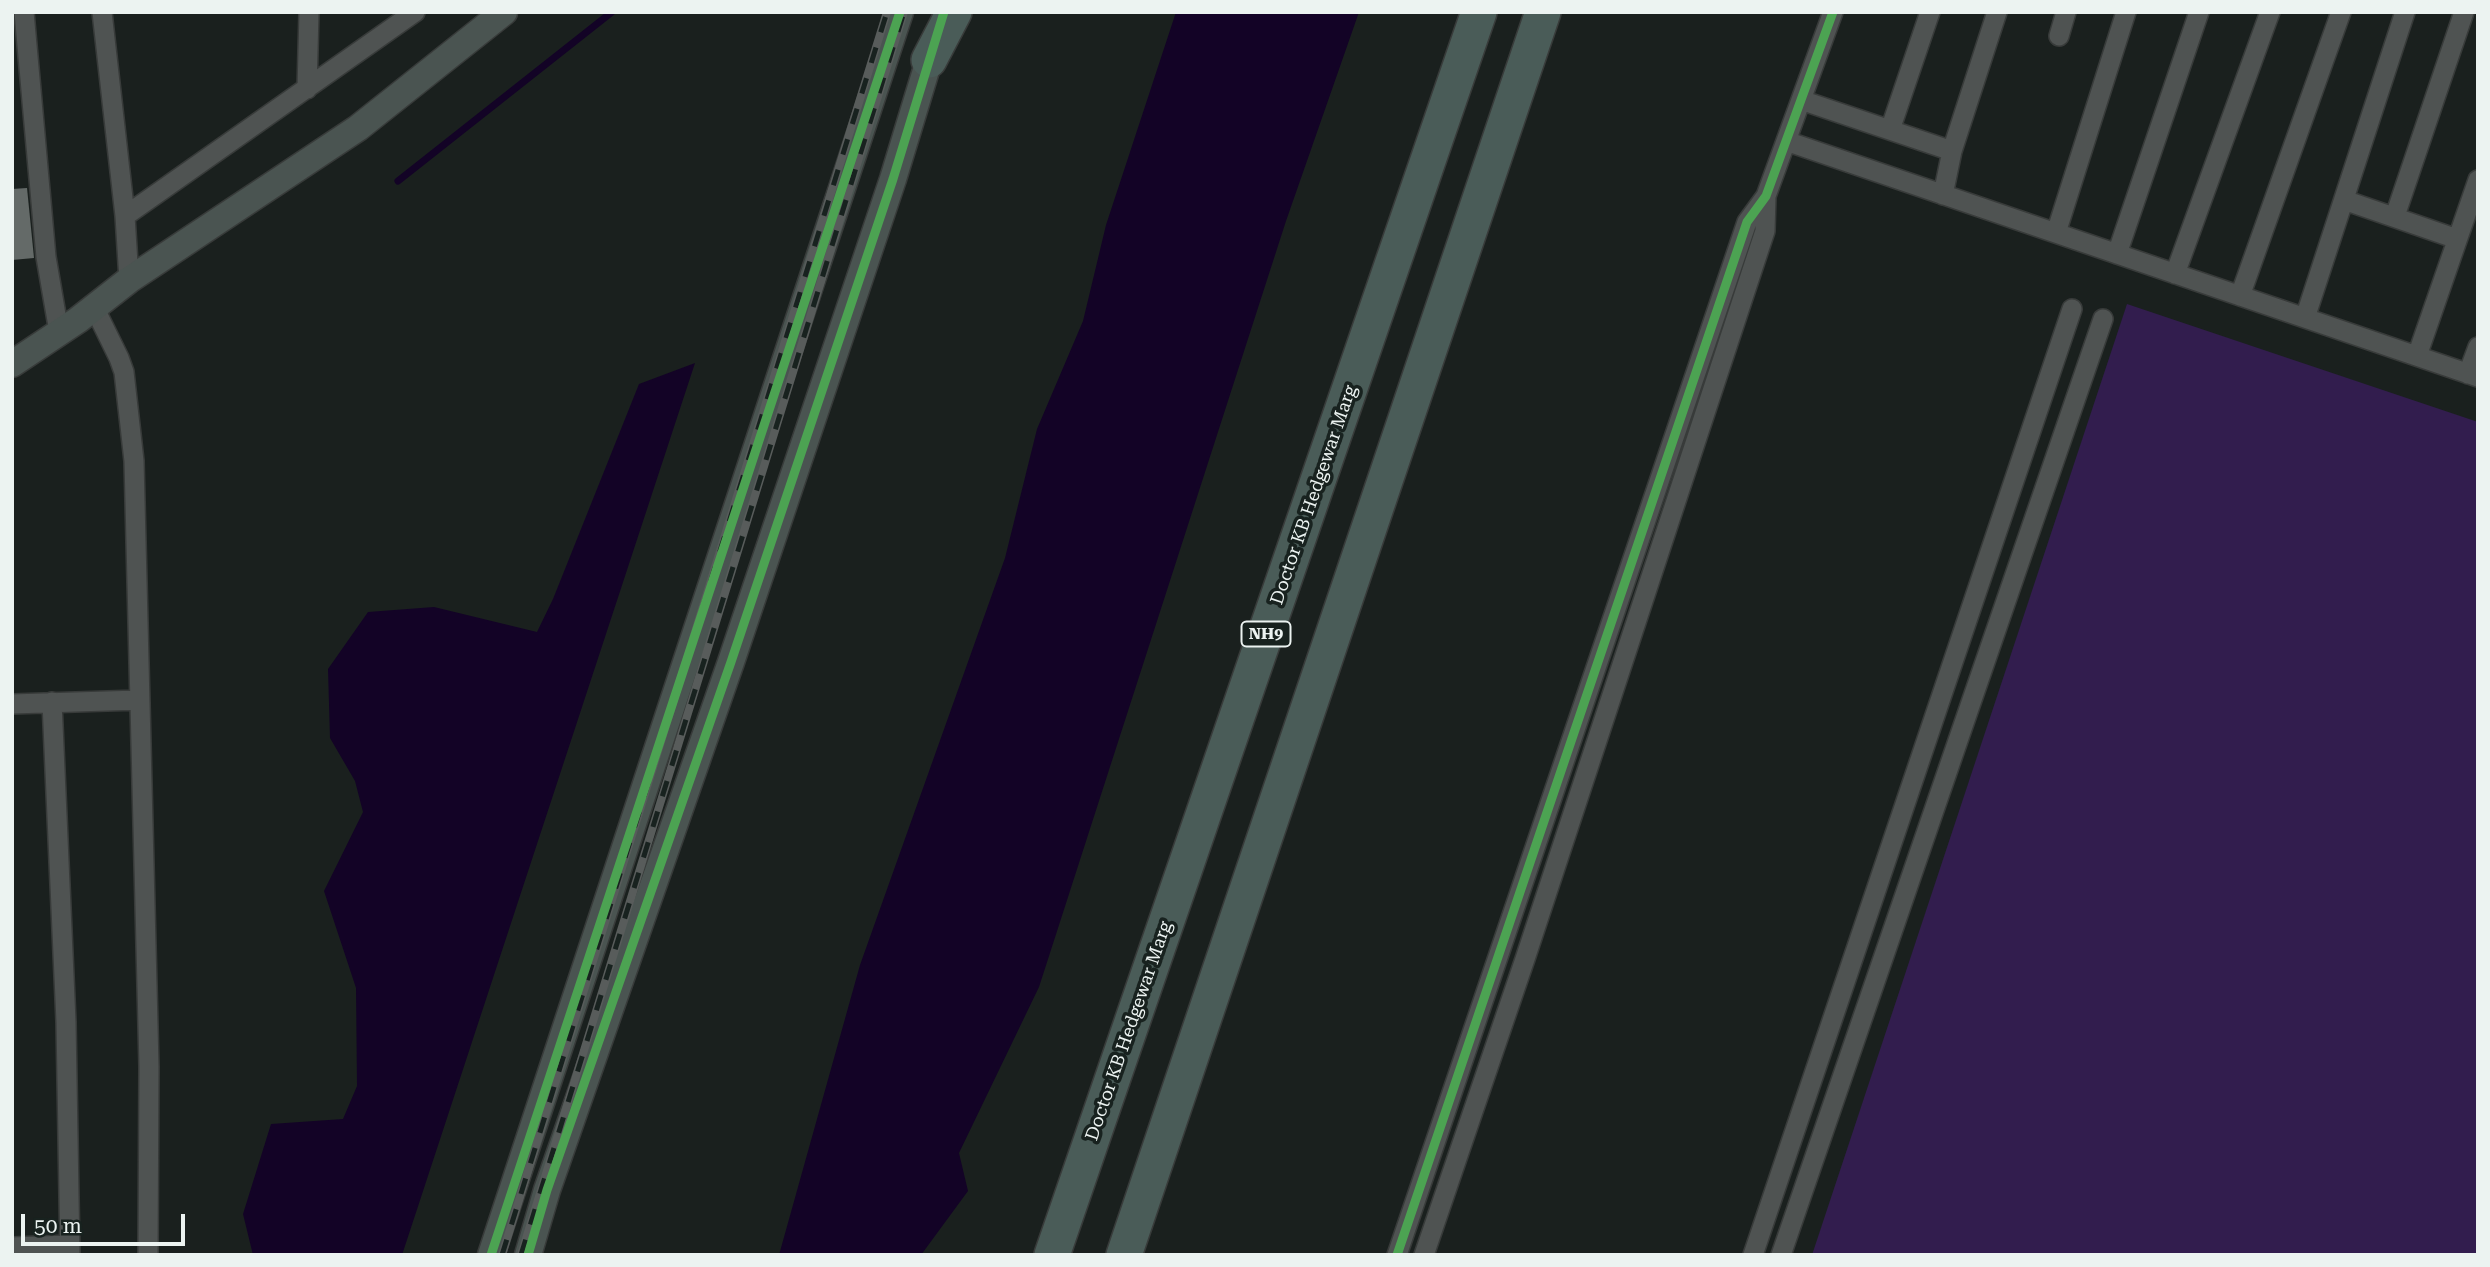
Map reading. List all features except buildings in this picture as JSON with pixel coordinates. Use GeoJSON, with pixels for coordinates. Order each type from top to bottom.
{"type":"FeatureCollection","features":[{"type":"Feature","properties":{"kind":"highway"},"geometry":{"type":"LineString","coordinates":[[929,60],[954,12]]}},
{"type":"Feature","properties":{"kind":"highway","name":"Doctor KB Hedgewar Marg"},"geometry":{"type":"LineString","coordinates":[[1052,1255],[1479,12]]}},
{"type":"Feature","properties":{"kind":"highway"},"geometry":{"type":"LineString","coordinates":[[1125,1255],[1543,12]]}},
{"type":"Feature","properties":{"kind":"main road"},"geometry":{"type":"LineString","coordinates":[[12,363],[129,280],[358,128],[504,12]]}},
{"type":"Feature","properties":{"kind":"main road"},"geometry":{"type":"LineString","coordinates":[[491,1255],[900,12]]}},
{"type":"Feature","properties":{"kind":"main road"},"geometry":{"type":"LineString","coordinates":[[528,1255],[547,1190],[731,662],[867,257],[944,12]]}},
{"type":"Feature","properties":{"kind":"street"},"geometry":{"type":"LineString","coordinates":[[24,12],[46,257],[59,332]]}},
{"type":"Feature","properties":{"kind":"street"},"geometry":{"type":"LineString","coordinates":[[102,12],[125,216],[129,280]]}},
{"type":"Feature","properties":{"kind":"street"},"geometry":{"type":"LineString","coordinates":[[307,89],[309,12]]}},
{"type":"Feature","properties":{"kind":"street"},"geometry":{"type":"LineString","coordinates":[[125,216],[415,12]]}},
{"type":"Feature","properties":{"kind":"street"},"geometry":{"type":"LineString","coordinates":[[1397,1255],[1747,222],[1766,196],[1833,12]]}},
{"type":"Feature","properties":{"kind":"street"},"geometry":{"type":"LineString","coordinates":[[1890,130],[1930,12]]}},
{"type":"Feature","properties":{"kind":"street"},"geometry":{"type":"LineString","coordinates":[[1943,195],[1952,150],[1997,12]]}},
{"type":"Feature","properties":{"kind":"street"},"geometry":{"type":"LineString","coordinates":[[2059,36],[2066,12]]}},
{"type":"Feature","properties":{"kind":"street"},"geometry":{"type":"LineString","coordinates":[[2056,233],[2126,12]]}},
{"type":"Feature","properties":{"kind":"street"},"geometry":{"type":"LineString","coordinates":[[2117,254],[2199,12]]}},
{"type":"Feature","properties":{"kind":"street"},"geometry":{"type":"LineString","coordinates":[[2175,274],[2270,12]]}},
{"type":"Feature","properties":{"kind":"street"},"geometry":{"type":"LineString","coordinates":[[2240,296],[2341,12]]}},
{"type":"Feature","properties":{"kind":"street"},"geometry":{"type":"LineString","coordinates":[[2305,318],[2405,12]]}},
{"type":"Feature","properties":{"kind":"street"},"geometry":{"type":"LineString","coordinates":[[2395,216],[2464,12]]}},
{"type":"Feature","properties":{"kind":"street"},"geometry":{"type":"LineString","coordinates":[[1801,100],[1952,150]]}},
{"type":"Feature","properties":{"kind":"street"},"geometry":{"type":"LineString","coordinates":[[1786,141],[2473,375],[2478,347]]}},
{"type":"Feature","properties":{"kind":"street"},"geometry":{"type":"LineString","coordinates":[[2417,356],[2478,180]]}},
{"type":"Feature","properties":{"kind":"street"},"geometry":{"type":"LineString","coordinates":[[1424,1255],[1525,959],[1765,231],[1766,196]]}},
{"type":"Feature","properties":{"kind":"street"},"geometry":{"type":"LineString","coordinates":[[2344,200],[2457,239]]}},
{"type":"Feature","properties":{"kind":"street"},"geometry":{"type":"LineString","coordinates":[[94,307],[121,365],[134,461],[149,1068],[148,1253]]}},
{"type":"Feature","properties":{"kind":"street"},"geometry":{"type":"LineString","coordinates":[[1754,1255],[2072,309]]}},
{"type":"Feature","properties":{"kind":"street"},"geometry":{"type":"LineString","coordinates":[[1781,1255],[2103,319]]}},
{"type":"Feature","properties":{"kind":"street"},"geometry":{"type":"LineString","coordinates":[[12,704],[139,700]]}},
{"type":"Feature","properties":{"kind":"street"},"geometry":{"type":"LineString","coordinates":[[12,1247],[69,1250],[66,1022],[52,702]]}},
{"type":"Feature","properties":{"kind":"shaded area"},"geometry":{"type":"Polygon","coordinates":[[[1176,12],[1359,12],[1286,221],[1039,987],[959,1153],[968,1191],[921,1255],[779,1255],[860,965],[1005,558],[1037,429],[1083,321],[1106,225],[1176,12]]]}},
{"type":"Feature","properties":{"kind":"shaded area"},"geometry":{"type":"Polygon","coordinates":[[[2127,304],[2478,422],[2478,1255],[1812,1255],[2127,304]]]}},
{"type":"Feature","properties":{"kind":"shaded area"},"geometry":{"type":"Polygon","coordinates":[[[695,363],[402,1255],[253,1255],[243,1214],[271,1124],[343,1119],[357,1086],[356,988],[324,891],[363,812],[355,781],[330,738],[328,669],[368,612],[434,607],[537,632],[553,599],[639,384],[695,363]]]}},
{"type":"Feature","properties":{"kind":"waterway"},"geometry":{"type":"LineString","coordinates":[[398,181],[612,12]]}},
{"type":"Feature","properties":{"kind":"railway"},"geometry":{"type":"LineString","coordinates":[[502,1255],[887,12]]}},
{"type":"Feature","properties":{"kind":"railway"},"geometry":{"type":"LineString","coordinates":[[521,1255],[904,12]]}},
{"type":"Feature","properties":{"kind":"cycle path"},"geometry":{"type":"LineString","coordinates":[[491,1255],[900,12]]}},
{"type":"Feature","properties":{"kind":"cycle path"},"geometry":{"type":"LineString","coordinates":[[528,1255],[547,1190],[731,662],[893,179],[944,12]]}},
{"type":"Feature","properties":{"kind":"cycle path"},"geometry":{"type":"LineString","coordinates":[[1397,1255],[1747,222],[1766,196],[1833,12]]}}]}
